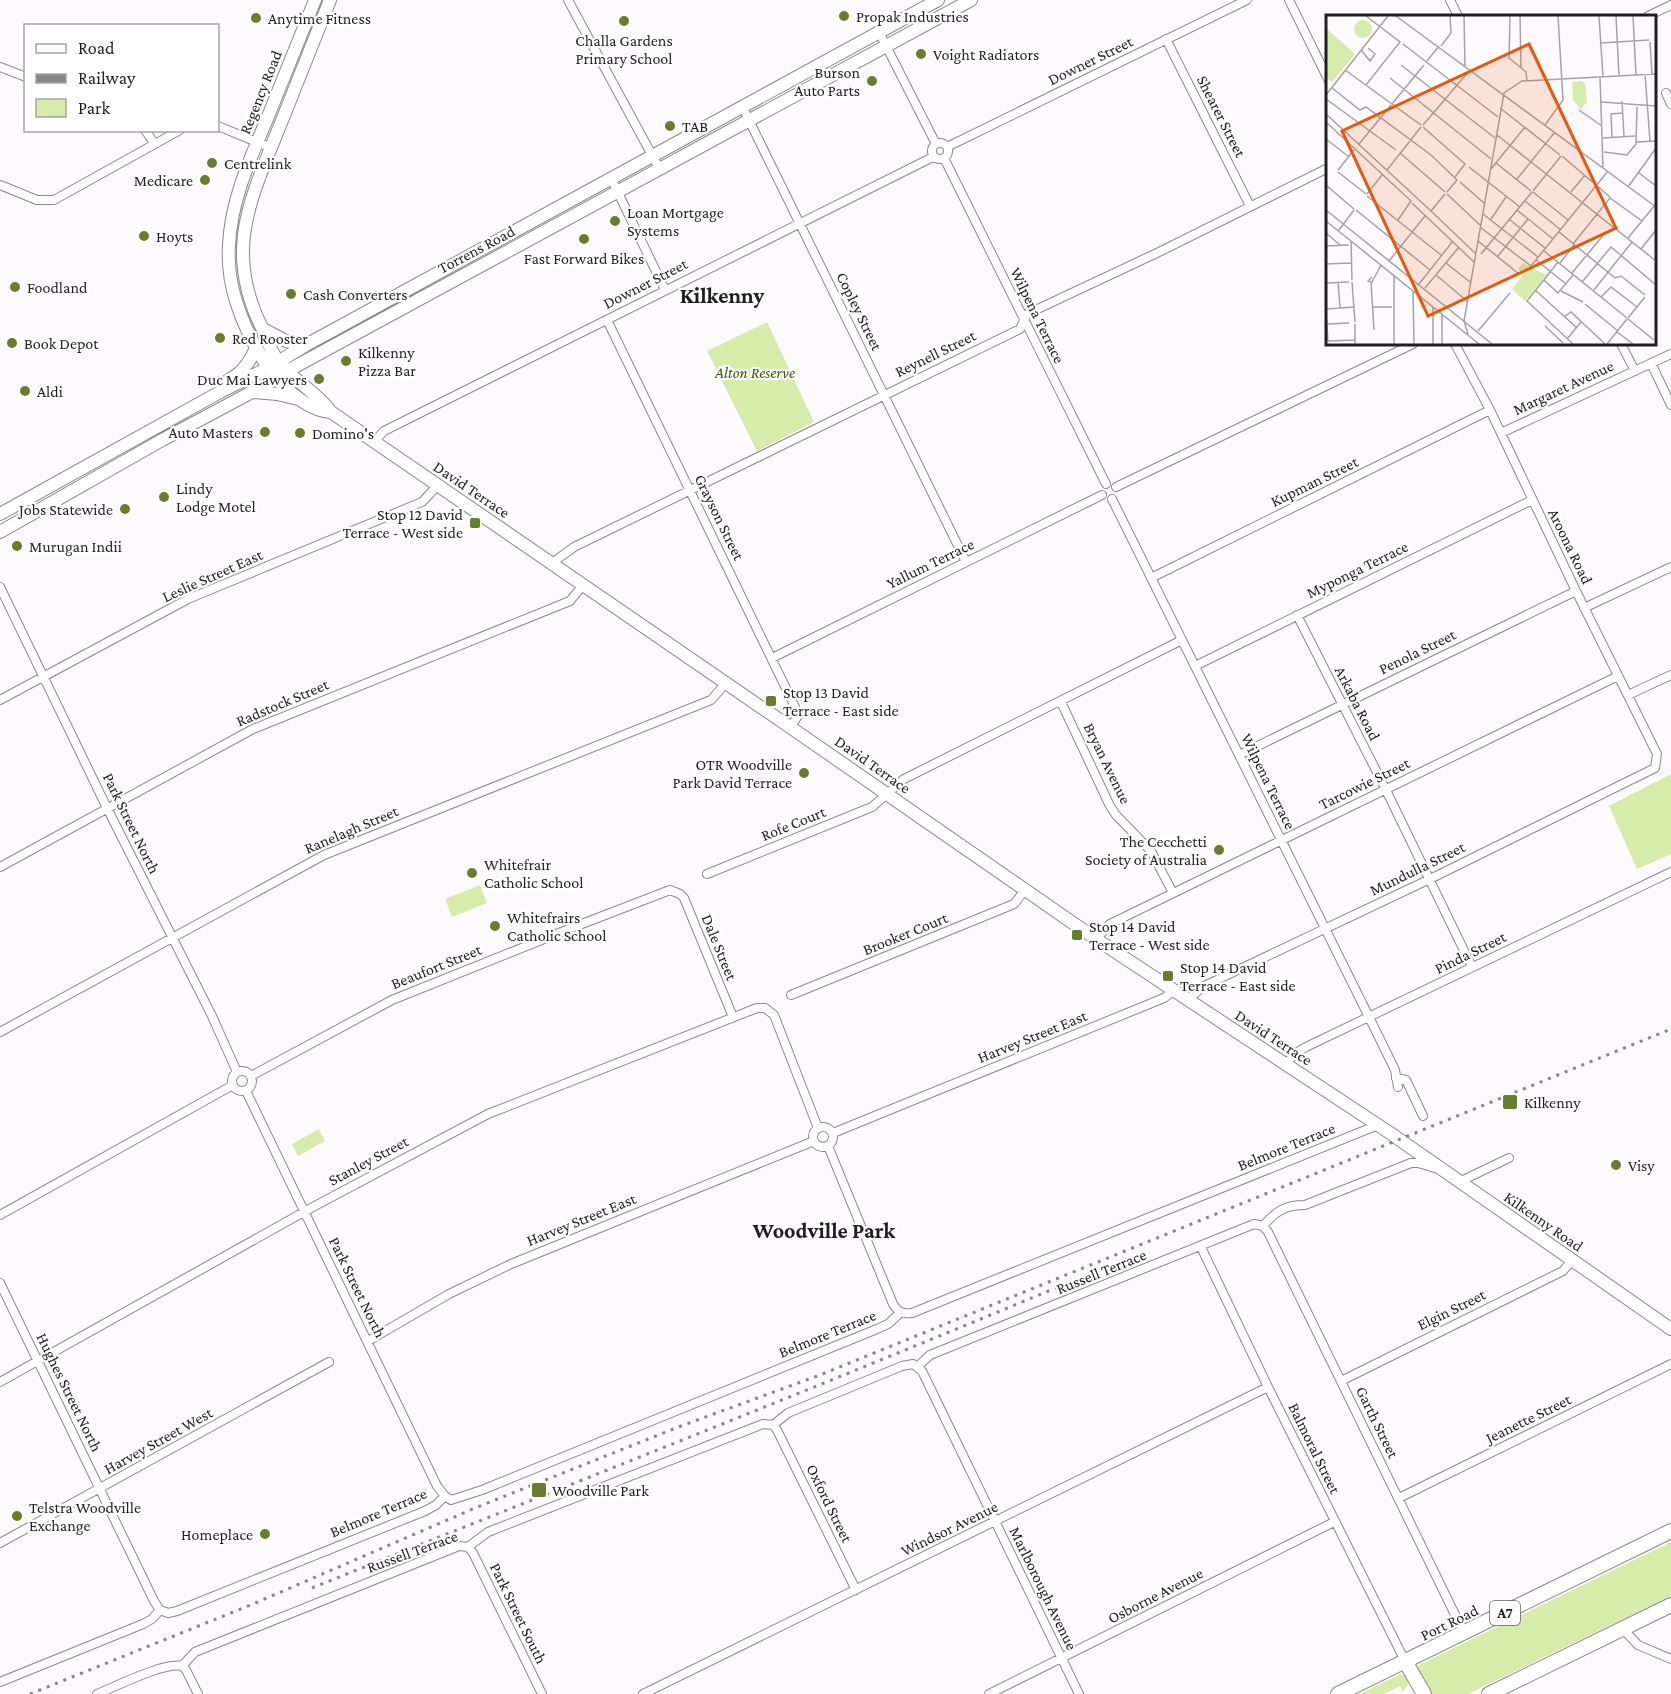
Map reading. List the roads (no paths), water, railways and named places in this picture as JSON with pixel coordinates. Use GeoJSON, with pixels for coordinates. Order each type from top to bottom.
{"type":"FeatureCollection","features":[{"type":"Feature","properties":{"kind":"highway","name":"Port Road"},"geometry":{"type":"LineString","coordinates":[[1338,1694],[1671,1531]]}},
{"type":"Feature","properties":{"kind":"highway"},"geometry":{"type":"LineString","coordinates":[[1489,1694],[1671,1605]]}},
{"type":"Feature","properties":{"kind":"highway"},"geometry":{"type":"LineString","coordinates":[[1405,1661],[1424,1694]]}},
{"type":"Feature","properties":{"kind":"main road","name":"Regency Road"},"geometry":{"type":"LineString","coordinates":[[274,369],[256,348],[244,322],[232,288],[228,246],[234,207],[257,142],[315,0]]}},
{"type":"Feature","properties":{"kind":"main road","name":"Regency Road"},"geometry":{"type":"LineString","coordinates":[[274,369],[262,329],[252,309],[244,279],[242,254],[245,226],[249,208],[271,148],[330,0]]}},
{"type":"Feature","properties":{"kind":"main road","name":"Torrens Road"},"geometry":{"type":"LineString","coordinates":[[0,532],[252,392],[274,369],[306,345],[938,0]]}},
{"type":"Feature","properties":{"kind":"main road","name":"Torrens Road"},"geometry":{"type":"LineString","coordinates":[[287,371],[970,0]]}},
{"type":"Feature","properties":{"kind":"main road"},"geometry":{"type":"LineString","coordinates":[[505,236],[511,249]]}},
{"type":"Feature","properties":{"kind":"main road"},"geometry":{"type":"LineString","coordinates":[[262,329],[286,341],[306,345]]}},
{"type":"Feature","properties":{"kind":"main road"},"geometry":{"type":"LineString","coordinates":[[220,392],[227,380],[240,372],[250,361],[256,348]]}},
{"type":"Feature","properties":{"kind":"main road","name":"Torrens Road"},"geometry":{"type":"LineString","coordinates":[[0,514],[220,392],[274,369]]}},
{"type":"Feature","properties":{"kind":"main road","name":"David Terrace"},"geometry":{"type":"LineString","coordinates":[[274,369],[287,371],[323,401],[331,412],[1096,939],[1399,1139]]}},
{"type":"Feature","properties":{"kind":"main road","name":"David Terrace"},"geometry":{"type":"LineString","coordinates":[[274,369],[299,399],[319,411],[331,412]]}},
{"type":"Feature","properties":{"kind":"main road"},"geometry":{"type":"LineString","coordinates":[[252,392],[299,399]]}},
{"type":"Feature","properties":{"kind":"main road","name":"Kilkenny Road"},"geometry":{"type":"LineString","coordinates":[[1399,1139],[1671,1329]]}},
{"type":"Feature","properties":{"kind":"street"},"geometry":{"type":"LineString","coordinates":[[568,0],[660,170]]}},
{"type":"Feature","properties":{"kind":"street","name":"Downer Street"},"geometry":{"type":"LineString","coordinates":[[947,147],[1247,0]]}},
{"type":"Feature","properties":{"kind":"street"},"geometry":{"type":"LineString","coordinates":[[1289,0],[1326,75]]}},
{"type":"Feature","properties":{"kind":"street"},"geometry":{"type":"LineString","coordinates":[[1450,0],[1458,15]]}},
{"type":"Feature","properties":{"kind":"street"},"geometry":{"type":"LineString","coordinates":[[1650,15],[1671,5]]}},
{"type":"Feature","properties":{"kind":"street"},"geometry":{"type":"LineString","coordinates":[[879,32],[936,144]]}},
{"type":"Feature","properties":{"kind":"street","name":"Shearer Street"},"geometry":{"type":"LineString","coordinates":[[1166,39],[1250,206]]}},
{"type":"Feature","properties":{"kind":"street"},"geometry":{"type":"LineString","coordinates":[[0,67],[24,76]]}},
{"type":"Feature","properties":{"kind":"street"},"geometry":{"type":"LineString","coordinates":[[1666,93],[1671,104]]}},
{"type":"Feature","properties":{"kind":"street","name":"Copley Street"},"geometry":{"type":"LineString","coordinates":[[742,106],[966,562]]}},
{"type":"Feature","properties":{"kind":"street"},"geometry":{"type":"LineString","coordinates":[[219,126],[271,148]]}},
{"type":"Feature","properties":{"kind":"street"},"geometry":{"type":"LineString","coordinates":[[146,132],[154,143]]}},
{"type":"Feature","properties":{"kind":"street"},"geometry":{"type":"LineString","coordinates":[[0,185],[44,201],[54,200],[176,132]]}},
{"type":"Feature","properties":{"kind":"street"},"geometry":{"type":"LineString","coordinates":[[936,144],[943,144],[947,147],[948,154],[944,158],[933,157],[932,150],[936,144]]}},
{"type":"Feature","properties":{"kind":"street","name":"Downer Street"},"geometry":{"type":"LineString","coordinates":[[374,442],[384,431],[933,157]]}},
{"type":"Feature","properties":{"kind":"street","name":"Wilpena Terrace"},"geometry":{"type":"LineString","coordinates":[[944,158],[1106,484]]}},
{"type":"Feature","properties":{"kind":"street","name":"Reynell Street"},"geometry":{"type":"LineString","coordinates":[[552,563],[574,548],[690,490],[1020,329],[1027,314],[1157,253],[1326,169]]}},
{"type":"Feature","properties":{"kind":"street"},"geometry":{"type":"LineString","coordinates":[[611,178],[665,290]]}},
{"type":"Feature","properties":{"kind":"street","name":"Grayson Street"},"geometry":{"type":"LineString","coordinates":[[607,320],[797,712],[798,716],[790,727]]}},
{"type":"Feature","properties":{"kind":"street"},"geometry":{"type":"LineString","coordinates":[[1116,487],[1411,345]]}},
{"type":"Feature","properties":{"kind":"street","name":"Aroona Road"},"geometry":{"type":"LineString","coordinates":[[1456,345],[1491,410],[1584,608],[1657,754],[1658,762]]}},
{"type":"Feature","properties":{"kind":"street"},"geometry":{"type":"LineString","coordinates":[[1622,345],[1635,371]]}},
{"type":"Feature","properties":{"kind":"street","name":"Margaret Avenue"},"geometry":{"type":"LineString","coordinates":[[1501,432],[1671,354]]}},
{"type":"Feature","properties":{"kind":"street"},"geometry":{"type":"LineString","coordinates":[[1651,363],[1671,405]]}},
{"type":"Feature","properties":{"kind":"street","name":"Kupman Street"},"geometry":{"type":"LineString","coordinates":[[1151,578],[1491,410]]}},
{"type":"Feature","properties":{"kind":"street"},"geometry":{"type":"LineString","coordinates":[[1106,484],[1116,487],[1117,494],[1112,499],[1106,499],[1102,495],[1102,488],[1106,484]]}},
{"type":"Feature","properties":{"kind":"street","name":"Leslie Street East"},"geometry":{"type":"LineString","coordinates":[[0,700],[188,599],[422,502],[438,485]]}},
{"type":"Feature","properties":{"kind":"street","name":"Yallum Terrace"},"geometry":{"type":"LineString","coordinates":[[772,658],[1102,495]]}},
{"type":"Feature","properties":{"kind":"street","name":"Wilpena Terrace"},"geometry":{"type":"LineString","coordinates":[[1112,499],[1395,1070],[1397,1082],[1406,1080],[1423,1116]]}},
{"type":"Feature","properties":{"kind":"street","name":"Myponga Terrace"},"geometry":{"type":"LineString","coordinates":[[1195,666],[1532,500]]}},
{"type":"Feature","properties":{"kind":"street"},"geometry":{"type":"LineString","coordinates":[[1584,608],[1671,567]]}},
{"type":"Feature","properties":{"kind":"street","name":"Radstock Street"},"geometry":{"type":"LineString","coordinates":[[0,867],[254,729],[570,602],[583,585]]}},
{"type":"Feature","properties":{"kind":"street","name":"Park Street North"},"geometry":{"type":"LineString","coordinates":[[0,587],[107,808],[212,1016],[237,1072]]}},
{"type":"Feature","properties":{"kind":"street","name":"Penola Street"},"geometry":{"type":"LineString","coordinates":[[1239,754],[1576,591]]}},
{"type":"Feature","properties":{"kind":"street","name":"Arkaba Road"},"geometry":{"type":"LineString","coordinates":[[1297,615],[1472,967]]}},
{"type":"Feature","properties":{"kind":"street"},"geometry":{"type":"LineString","coordinates":[[886,794],[904,779],[1182,640]]}},
{"type":"Feature","properties":{"kind":"street"},"geometry":{"type":"LineString","coordinates":[[1628,695],[1671,675]]}},
{"type":"Feature","properties":{"kind":"street","name":"Tarcowie Street"},"geometry":{"type":"LineString","coordinates":[[1096,939],[1110,924],[1618,676]]}},
{"type":"Feature","properties":{"kind":"street","name":"Ranelagh Street"},"geometry":{"type":"LineString","coordinates":[[0,1032],[324,855],[711,700],[726,683]]}},
{"type":"Feature","properties":{"kind":"street","name":"Bryan Avenue"},"geometry":{"type":"LineString","coordinates":[[1061,702],[1110,806],[1151,851],[1173,893]]}},
{"type":"Feature","properties":{"kind":"street","name":"Mundulla Street"},"geometry":{"type":"LineString","coordinates":[[1188,1000],[1202,987],[1430,879],[1655,768],[1658,762]]}},
{"type":"Feature","properties":{"kind":"street","name":"Rofe Court"},"geometry":{"type":"LineString","coordinates":[[707,874],[872,807],[886,794]]}},
{"type":"Feature","properties":{"kind":"street","name":"Pinda Street"},"geometry":{"type":"LineString","coordinates":[[1286,1065],[1294,1054],[1671,872]]}},
{"type":"Feature","properties":{"kind":"street","name":"Brooker Court"},"geometry":{"type":"LineString","coordinates":[[791,995],[1014,904],[1025,890]]}},
{"type":"Feature","properties":{"kind":"street","name":"Beaufort Street"},"geometry":{"type":"LineString","coordinates":[[251,1076],[392,1000],[665,891],[674,891]]}},
{"type":"Feature","properties":{"kind":"street","name":"Dale Street"},"geometry":{"type":"LineString","coordinates":[[674,891],[684,898],[733,1017]]}},
{"type":"Feature","properties":{"kind":"street","name":"Harvey Street East"},"geometry":{"type":"LineString","coordinates":[[833,1133],[1164,998],[1174,991]]}},
{"type":"Feature","properties":{"kind":"street","name":"Stanley Street"},"geometry":{"type":"LineString","coordinates":[[0,1382],[305,1211],[488,1114],[757,1008],[770,1011],[776,1020],[818,1128]]}},
{"type":"Feature","properties":{"kind":"street"},"geometry":{"type":"LineString","coordinates":[[237,1072],[245,1072],[251,1076],[251,1085],[246,1091],[238,1091],[233,1085],[232,1080],[237,1072]]}},
{"type":"Feature","properties":{"kind":"street"},"geometry":{"type":"LineString","coordinates":[[0,1215],[233,1085]]}},
{"type":"Feature","properties":{"kind":"street","name":"Park Street North"},"geometry":{"type":"LineString","coordinates":[[246,1091],[437,1486],[445,1497]]}},
{"type":"Feature","properties":{"kind":"street","name":"Belmore Terrace"},"geometry":{"type":"LineString","coordinates":[[0,1682],[143,1624],[153,1619],[160,1610],[168,1613],[177,1611],[424,1511],[445,1497],[451,1500],[482,1490],[877,1329],[902,1313],[923,1309],[1378,1125]]}},
{"type":"Feature","properties":{"kind":"street"},"geometry":{"type":"LineString","coordinates":[[818,1128],[828,1128],[833,1133],[832,1141],[828,1146],[821,1147],[814,1141],[813,1136],[818,1128]]}},
{"type":"Feature","properties":{"kind":"street","name":"Harvey Street East"},"geometry":{"type":"LineString","coordinates":[[368,1341],[449,1294],[511,1264],[814,1141]]}},
{"type":"Feature","properties":{"kind":"street"},"geometry":{"type":"LineString","coordinates":[[828,1146],[893,1304],[902,1313]]}},
{"type":"Feature","properties":{"kind":"street"},"geometry":{"type":"LineString","coordinates":[[1459,1182],[1509,1158]]}},
{"type":"Feature","properties":{"kind":"street","name":"Russell Terrace"},"geometry":{"type":"LineString","coordinates":[[98,1694],[170,1665],[182,1666],[195,1652],[459,1546],[468,1547],[488,1532],[763,1424],[775,1428],[788,1413],[902,1366],[913,1364],[917,1367],[930,1355],[1254,1224],[1263,1226],[1280,1209],[1293,1204],[1305,1204],[1411,1163],[1418,1162],[1444,1172]]}},
{"type":"Feature","properties":{"kind":"street","name":"Garth Street"},"geometry":{"type":"LineString","coordinates":[[1263,1226],[1464,1633]]}},
{"type":"Feature","properties":{"kind":"street","name":"Balmoral Street"},"geometry":{"type":"LineString","coordinates":[[1201,1247],[1334,1522],[1405,1661]]}},
{"type":"Feature","properties":{"kind":"street","name":"Elgin Street"},"geometry":{"type":"LineString","coordinates":[[1341,1381],[1563,1270],[1572,1260]]}},
{"type":"Feature","properties":{"kind":"street","name":"Hughes Street North"},"geometry":{"type":"LineString","coordinates":[[0,1283],[160,1610]]}},
{"type":"Feature","properties":{"kind":"street","name":"Harvey Street West"},"geometry":{"type":"LineString","coordinates":[[0,1543],[330,1362]]}},
{"type":"Feature","properties":{"kind":"street","name":"Jeanette Street"},"geometry":{"type":"LineString","coordinates":[[1399,1498],[1671,1365]]}},
{"type":"Feature","properties":{"kind":"street","name":"Marlborough Avenue"},"geometry":{"type":"LineString","coordinates":[[917,1367],[922,1371],[1079,1694]]}},
{"type":"Feature","properties":{"kind":"street","name":"Windsor Avenue"},"geometry":{"type":"LineString","coordinates":[[643,1694],[1268,1387]]}},
{"type":"Feature","properties":{"kind":"street","name":"Oxford Street"},"geometry":{"type":"LineString","coordinates":[[775,1428],[856,1590]]}},
{"type":"Feature","properties":{"kind":"street","name":"Osborne Avenue"},"geometry":{"type":"LineString","coordinates":[[988,1694],[1334,1522]]}},
{"type":"Feature","properties":{"kind":"street","name":"Park Street South"},"geometry":{"type":"LineString","coordinates":[[468,1547],[542,1694]]}},
{"type":"Feature","properties":{"kind":"street"},"geometry":{"type":"LineString","coordinates":[[1622,1628],[1638,1645],[1671,1659]]}},
{"type":"Feature","properties":{"kind":"street"},"geometry":{"type":"LineString","coordinates":[[182,1666],[198,1694]]}},
{"type":"Feature","properties":{"kind":"railway"},"geometry":{"type":"LineString","coordinates":[[30,1694],[253,1604],[475,1508],[681,1426],[820,1375],[1671,1029]]}},
{"type":"Feature","properties":{"kind":"railway"},"geometry":{"type":"LineString","coordinates":[[312,1588],[1058,1287]]}},
{"type":"Feature","properties":{"kind":"place","name":"Propak Industries"},"geometry":{"type":"Point","coordinates":[844,16]}},
{"type":"Feature","properties":{"kind":"place","name":"Anytime Fitness"},"geometry":{"type":"Point","coordinates":[256,18]}},
{"type":"Feature","properties":{"kind":"place","name":"Challa Gardens Primary School"},"geometry":{"type":"Point","coordinates":[624,21]}},
{"type":"Feature","properties":{"kind":"place","name":"Voight Radiators"},"geometry":{"type":"Point","coordinates":[921,54]}},
{"type":"Feature","properties":{"kind":"place","name":"Burson Auto Parts"},"geometry":{"type":"Point","coordinates":[872,81]}},
{"type":"Feature","properties":{"kind":"place","name":"TAB"},"geometry":{"type":"Point","coordinates":[670,126]}},
{"type":"Feature","properties":{"kind":"place","name":"Centrelink"},"geometry":{"type":"Point","coordinates":[212,163]}},
{"type":"Feature","properties":{"kind":"place","name":"Medicare"},"geometry":{"type":"Point","coordinates":[205,180]}},
{"type":"Feature","properties":{"kind":"place","name":"Loan Mortgage Systems"},"geometry":{"type":"Point","coordinates":[615,221]}},
{"type":"Feature","properties":{"kind":"place","name":"Hoyts"},"geometry":{"type":"Point","coordinates":[144,236]}},
{"type":"Feature","properties":{"kind":"place","name":"Fast Forward Bikes"},"geometry":{"type":"Point","coordinates":[584,239]}},
{"type":"Feature","properties":{"kind":"place","name":"Foodland"},"geometry":{"type":"Point","coordinates":[15,287]}},
{"type":"Feature","properties":{"kind":"place","name":"Cash Converters"},"geometry":{"type":"Point","coordinates":[291,294]}},
{"type":"Feature","properties":{"kind":"place","name":"Red Rooster"},"geometry":{"type":"Point","coordinates":[220,338]}},
{"type":"Feature","properties":{"kind":"place","name":"Book Depot"},"geometry":{"type":"Point","coordinates":[12,343]}},
{"type":"Feature","properties":{"kind":"place","name":"Kilkenny Pizza Bar"},"geometry":{"type":"Point","coordinates":[346,361]}},
{"type":"Feature","properties":{"kind":"place","name":"Duc Mai Lawyers"},"geometry":{"type":"Point","coordinates":[319,379]}},
{"type":"Feature","properties":{"kind":"place","name":"Aldi"},"geometry":{"type":"Point","coordinates":[25,391]}},
{"type":"Feature","properties":{"kind":"place","name":"Auto Masters"},"geometry":{"type":"Point","coordinates":[265,432]}},
{"type":"Feature","properties":{"kind":"place","name":"Domino's"},"geometry":{"type":"Point","coordinates":[300,433]}},
{"type":"Feature","properties":{"kind":"place","name":"Lindy Lodge Motel"},"geometry":{"type":"Point","coordinates":[164,497]}},
{"type":"Feature","properties":{"kind":"place","name":"Jobs Statewide"},"geometry":{"type":"Point","coordinates":[125,509]}},
{"type":"Feature","properties":{"kind":"place","name":"Stop 12 David Terrace - West side"},"geometry":{"type":"Point","coordinates":[475,523]}},
{"type":"Feature","properties":{"kind":"place","name":"Murugan Indii"},"geometry":{"type":"Point","coordinates":[17,546]}},
{"type":"Feature","properties":{"kind":"place","name":"Stop 13 David Terrace - East side"},"geometry":{"type":"Point","coordinates":[771,701]}},
{"type":"Feature","properties":{"kind":"place","name":"OTR Woodville Park David Terrace"},"geometry":{"type":"Point","coordinates":[804,773]}},
{"type":"Feature","properties":{"kind":"place","name":"The Cecchetti Society of Australia"},"geometry":{"type":"Point","coordinates":[1219,850]}},
{"type":"Feature","properties":{"kind":"place","name":"Whitefrair Catholic School"},"geometry":{"type":"Point","coordinates":[472,873]}},
{"type":"Feature","properties":{"kind":"place","name":"Whitefrairs Catholic School"},"geometry":{"type":"Point","coordinates":[495,926]}},
{"type":"Feature","properties":{"kind":"place","name":"Stop 14 David Terrace - West side"},"geometry":{"type":"Point","coordinates":[1077,935]}},
{"type":"Feature","properties":{"kind":"place","name":"Stop 14 David Terrace - East side"},"geometry":{"type":"Point","coordinates":[1168,976]}},
{"type":"Feature","properties":{"kind":"place","name":"Kilkenny"},"geometry":{"type":"Point","coordinates":[1510,1102]}},
{"type":"Feature","properties":{"kind":"place","name":"Visy"},"geometry":{"type":"Point","coordinates":[1616,1165]}},
{"type":"Feature","properties":{"kind":"place","name":"Woodville Park"},"geometry":{"type":"Point","coordinates":[539,1490]}},
{"type":"Feature","properties":{"kind":"place","name":"Telstra Woodville Exchange"},"geometry":{"type":"Point","coordinates":[17,1516]}},
{"type":"Feature","properties":{"kind":"place","name":"Homeplace"},"geometry":{"type":"Point","coordinates":[265,1534]}},
{"type":"Feature","properties":{"kind":"district","name":"Kilkenny"},"geometry":{"type":"Point","coordinates":[722,295]}},
{"type":"Feature","properties":{"kind":"district","name":"Woodville Park"},"geometry":{"type":"Point","coordinates":[824,1230]}},
{"type":"Feature","properties":{"kind":"park label","name":"Alton Reserve"},"geometry":{"type":"Point","coordinates":[755,372]}}]}
